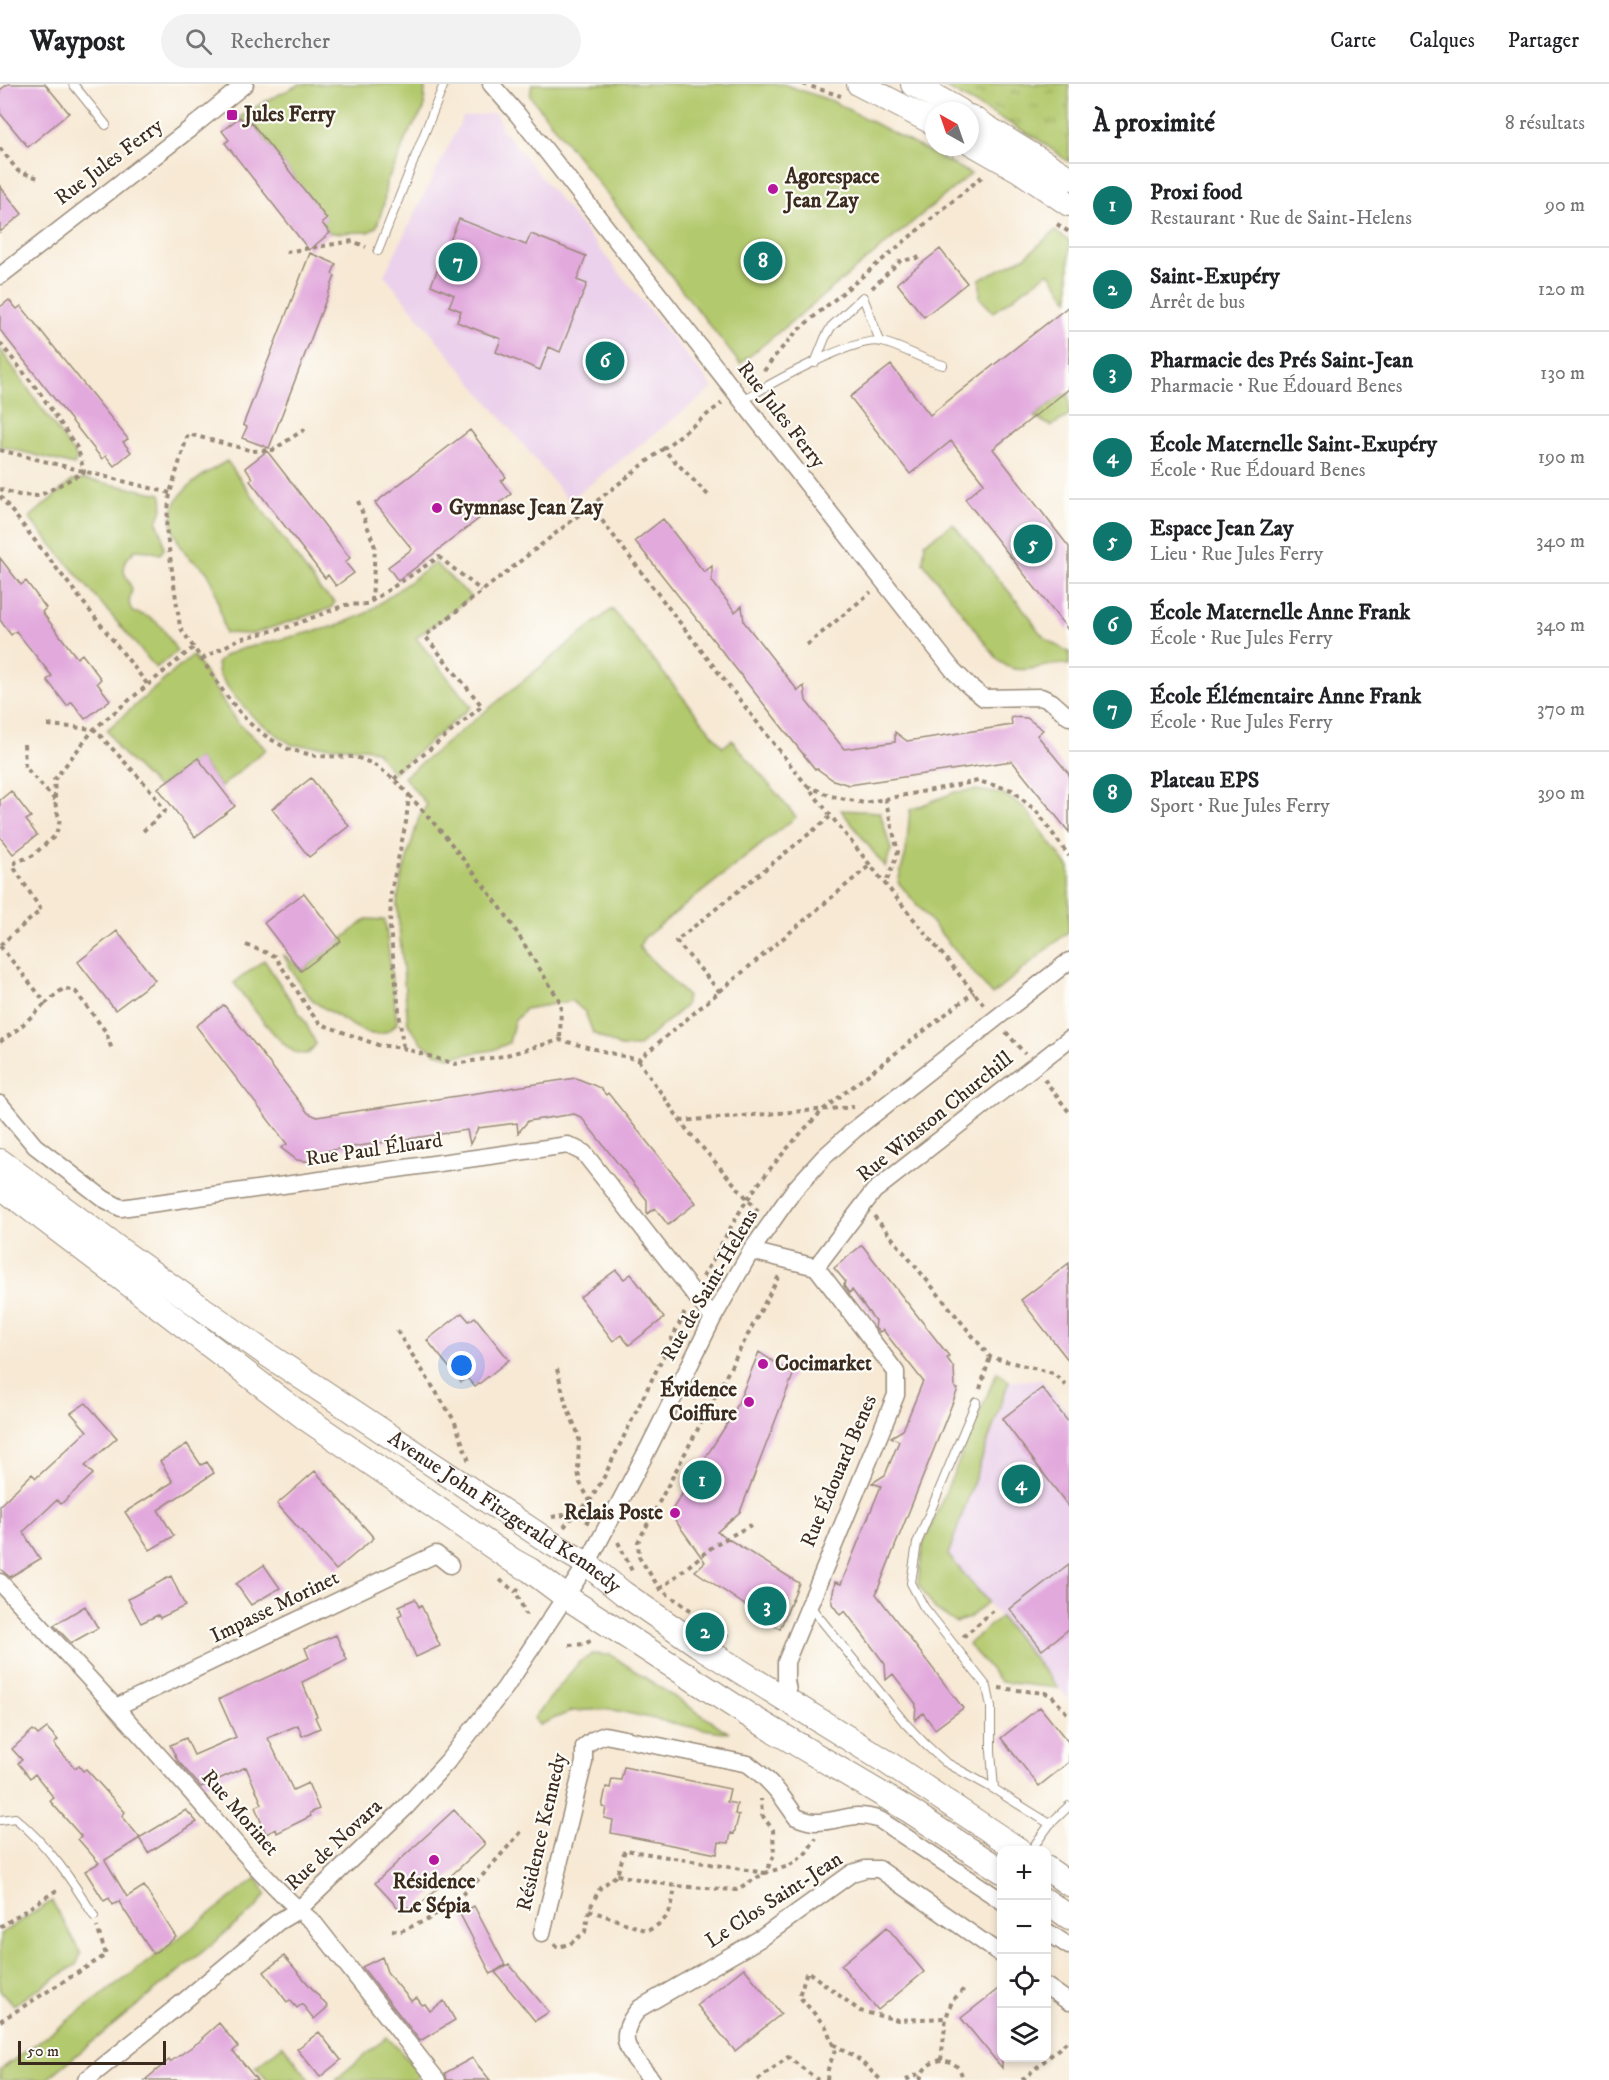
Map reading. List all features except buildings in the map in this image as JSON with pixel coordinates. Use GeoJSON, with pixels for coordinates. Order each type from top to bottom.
{"type":"FeatureCollection","features":[{"type":"Feature","properties":{"kind":"main road"},"geometry":{"type":"LineString","coordinates":[[859,84],[925,118]]}},
{"type":"Feature","properties":{"kind":"main road"},"geometry":{"type":"LineString","coordinates":[[913,84],[944,102]]}},
{"type":"Feature","properties":{"kind":"main road"},"geometry":{"type":"LineString","coordinates":[[979,123],[1069,178]]}},
{"type":"Feature","properties":{"kind":"main road"},"geometry":{"type":"LineString","coordinates":[[979,147],[1019,170],[1069,204]]}},
{"type":"Feature","properties":{"kind":"main road","name":"Avenue John Fitzgerald Kennedy"},"geometry":{"type":"LineString","coordinates":[[0,1161],[265,1353],[523,1525],[587,1564],[623,1593],[698,1645],[885,1761],[1012,1846]]}},
{"type":"Feature","properties":{"kind":"main road","name":"Avenue John Fitzgerald Kennedy"},"geometry":{"type":"LineString","coordinates":[[0,1186],[304,1417],[512,1560],[531,1570],[566,1597],[753,1718],[910,1811],[997,1868]]}},
{"type":"Feature","properties":{"kind":"main road"},"geometry":{"type":"LineString","coordinates":[[1051,1871],[1069,1884]]}},
{"type":"Feature","properties":{"kind":"main road"},"geometry":{"type":"LineString","coordinates":[[1051,1904],[1069,1917]]}},
{"type":"Feature","properties":{"kind":"street","name":"Rue Jules Ferry"},"geometry":{"type":"LineString","coordinates":[[0,276],[245,84]]}},
{"type":"Feature","properties":{"kind":"street","name":"Rue Jules Ferry"},"geometry":{"type":"LineString","coordinates":[[491,84],[953,670],[984,698],[1041,697],[1052,702],[1069,717]]}},
{"type":"Feature","properties":{"kind":"street","name":"Rue de Saint-Helens"},"geometry":{"type":"LineString","coordinates":[[566,1597],[587,1564],[648,1449],[713,1318],[751,1251],[794,1190],[824,1157],[885,1106],[1069,961]]}},
{"type":"Feature","properties":{"kind":"street","name":"Rue Winston Churchill"},"geometry":{"type":"LineString","coordinates":[[816,1267],[874,1191],[1069,1040]]}},
{"type":"Feature","properties":{"kind":"street","name":"Rue Paul Éluard"},"geometry":{"type":"LineString","coordinates":[[0,1104],[35,1146],[104,1200],[121,1208],[568,1145],[584,1153],[713,1318]]}},
{"type":"Feature","properties":{"kind":"street"},"geometry":{"type":"LineString","coordinates":[[751,1251],[816,1267]]}},
{"type":"Feature","properties":{"kind":"street","name":"Rue Édouard Benes"},"geometry":{"type":"LineString","coordinates":[[790,1703],[786,1662],[896,1395],[896,1372],[816,1267]]}},
{"type":"Feature","properties":{"kind":"street","name":"Impasse Morinet"},"geometry":{"type":"LineString","coordinates":[[116,1707],[436,1554],[450,1565]]}},
{"type":"Feature","properties":{"kind":"street","name":"Rue Morinet"},"geometry":{"type":"LineString","coordinates":[[0,1582],[116,1707],[261,1871],[298,1910],[314,1923],[320,1934],[437,2080]]}},
{"type":"Feature","properties":{"kind":"street","name":"Rue de Novara"},"geometry":{"type":"LineString","coordinates":[[86,2080],[278,1922],[298,1910],[405,1808],[447,1761],[505,1688],[566,1597]]}},
{"type":"Feature","properties":{"kind":"street","name":"Résidence Kennedy"},"geometry":{"type":"LineString","coordinates":[[542,1934],[584,1762],[584,1747],[605,1735],[748,1764],[766,1776],[781,1793],[796,1817],[812,1822],[866,1815],[880,1820],[997,1897]]}},
{"type":"Feature","properties":{"kind":"street","name":"Le Clos Saint-Jean"},"geometry":{"type":"LineString","coordinates":[[652,2080],[628,2051],[625,2036],[630,2019],[640,2008],[763,1937],[852,1873],[865,1869],[879,1869],[1001,1954]]}},
{"type":"Feature","properties":{"kind":"street"},"geometry":{"type":"LineString","coordinates":[[1051,1933],[1069,1946]]}},
{"type":"Feature","properties":{"kind":"street"},"geometry":{"type":"LineString","coordinates":[[1051,1989],[1069,2002]]}},
{"type":"Feature","properties":{"kind":"lane"},"geometry":{"type":"LineString","coordinates":[[73,84],[106,125]]}},
{"type":"Feature","properties":{"kind":"lane"},"geometry":{"type":"LineString","coordinates":[[378,251],[444,84]]}},
{"type":"Feature","properties":{"kind":"lane"},"geometry":{"type":"LineString","coordinates":[[815,363],[831,327],[863,297],[880,341]]}},
{"type":"Feature","properties":{"kind":"lane"},"geometry":{"type":"LineString","coordinates":[[738,397],[867,342],[880,341],[943,365]]}},
{"type":"Feature","properties":{"kind":"lane"},"geometry":{"type":"LineString","coordinates":[[976,1401],[918,1542],[910,1583],[924,1607],[987,1687],[991,1707],[994,1789]]}},
{"type":"Feature","properties":{"kind":"lane"},"geometry":{"type":"LineString","coordinates":[[809,1604],[905,1723],[926,1745],[945,1762],[1050,1824]]}},
{"type":"Feature","properties":{"kind":"lane"},"geometry":{"type":"LineString","coordinates":[[1035,1846],[1050,1824],[1069,1806]]}},
{"type":"Feature","properties":{"kind":"lane"},"geometry":{"type":"LineString","coordinates":[[0,1820],[15,1818],[25,1826],[72,1880],[94,1916]]}},
{"type":"Feature","properties":{"kind":"path"},"geometry":{"type":"LineString","coordinates":[[0,148],[18,171],[38,178]]}},
{"type":"Feature","properties":{"kind":"path"},"geometry":{"type":"LineString","coordinates":[[764,372],[798,330],[984,175]]}},
{"type":"Feature","properties":{"kind":"path"},"geometry":{"type":"LineString","coordinates":[[286,252],[353,241],[378,251]]}},
{"type":"Feature","properties":{"kind":"path"},"geometry":{"type":"LineString","coordinates":[[863,297],[900,261],[922,257]]}},
{"type":"Feature","properties":{"kind":"path"},"geometry":{"type":"LineString","coordinates":[[0,343],[40,393],[78,449],[84,472]]}},
{"type":"Feature","properties":{"kind":"path"},"geometry":{"type":"LineString","coordinates":[[394,779],[482,706],[425,636],[663,449],[738,397]]}},
{"type":"Feature","properties":{"kind":"path"},"geometry":{"type":"LineString","coordinates":[[305,429],[273,450],[253,451],[188,434],[170,494],[166,528],[180,627],[225,694],[248,722],[267,737],[288,749],[316,756],[356,757],[373,764],[394,779],[409,795],[446,837],[504,912],[561,1003],[560,1040]]}},
{"type":"Feature","properties":{"kind":"path"},"geometry":{"type":"LineString","coordinates":[[663,449],[709,496]]}},
{"type":"Feature","properties":{"kind":"path"},"geometry":{"type":"LineString","coordinates":[[0,450],[170,494]]}},
{"type":"Feature","properties":{"kind":"path"},"geometry":{"type":"LineString","coordinates":[[0,489],[19,495],[39,496],[84,472]]}},
{"type":"Feature","properties":{"kind":"path"},"geometry":{"type":"LineString","coordinates":[[0,496],[148,685]]}},
{"type":"Feature","properties":{"kind":"path"},"geometry":{"type":"LineString","coordinates":[[358,501],[375,547],[372,601]]}},
{"type":"Feature","properties":{"kind":"path"},"geometry":{"type":"LineString","coordinates":[[591,506],[830,817],[1035,1066],[1069,1112]]}},
{"type":"Feature","properties":{"kind":"path"},"geometry":{"type":"LineString","coordinates":[[202,659],[239,639],[288,627],[345,605],[367,604],[439,557],[482,591]]}},
{"type":"Feature","properties":{"kind":"path"},"geometry":{"type":"LineString","coordinates":[[807,645],[884,582]]}},
{"type":"Feature","properties":{"kind":"path"},"geometry":{"type":"LineString","coordinates":[[46,1003],[0,945],[41,910],[13,866],[16,862],[32,856],[56,835],[60,819],[56,810],[54,780],[94,729],[194,647]]}},
{"type":"Feature","properties":{"kind":"path"},"geometry":{"type":"LineString","coordinates":[[48,725],[94,729],[148,787],[165,811],[142,832]]}},
{"type":"Feature","properties":{"kind":"path"},"geometry":{"type":"LineString","coordinates":[[24,744],[25,767],[56,801]]}},
{"type":"Feature","properties":{"kind":"path"},"geometry":{"type":"LineString","coordinates":[[806,786],[831,796],[864,803],[978,781],[1012,790],[1037,812],[1069,856]]}},
{"type":"Feature","properties":{"kind":"path"},"geometry":{"type":"LineString","coordinates":[[404,1048],[390,928],[391,892],[406,822],[409,795]]}},
{"type":"Feature","properties":{"kind":"path"},"geometry":{"type":"LineString","coordinates":[[885,798],[898,852],[885,885]]}},
{"type":"Feature","properties":{"kind":"path"},"geometry":{"type":"LineString","coordinates":[[720,992],[676,940],[830,817]]}},
{"type":"Feature","properties":{"kind":"path"},"geometry":{"type":"LineString","coordinates":[[638,1060],[869,866]]}},
{"type":"Feature","properties":{"kind":"path"},"geometry":{"type":"LineString","coordinates":[[246,945],[275,956],[311,1013],[321,1024],[378,1045],[404,1048],[455,1064],[503,1056],[560,1040],[638,1060],[680,1121],[769,1224]]}},
{"type":"Feature","properties":{"kind":"path"},"geometry":{"type":"LineString","coordinates":[[0,1042],[64,988],[75,992],[106,1032],[111,1050]]}},
{"type":"Feature","properties":{"kind":"path"},"geometry":{"type":"LineString","coordinates":[[680,1121],[885,1106]]}},
{"type":"Feature","properties":{"kind":"path"},"geometry":{"type":"LineString","coordinates":[[864,1204],[990,1357],[1053,1373],[1069,1388]]}},
{"type":"Feature","properties":{"kind":"path"},"geometry":{"type":"LineString","coordinates":[[737,1642],[660,1589],[639,1557],[638,1542],[787,1260]]}},
{"type":"Feature","properties":{"kind":"path"},"geometry":{"type":"LineString","coordinates":[[397,1331],[454,1420],[471,1468]]}},
{"type":"Feature","properties":{"kind":"path"},"geometry":{"type":"LineString","coordinates":[[976,1401],[990,1357]]}},
{"type":"Feature","properties":{"kind":"path"},"geometry":{"type":"LineString","coordinates":[[557,1369],[566,1405],[579,1436],[580,1483],[590,1501]]}},
{"type":"Feature","properties":{"kind":"path"},"geometry":{"type":"LineString","coordinates":[[660,1589],[716,1544],[751,1524]]}},
{"type":"Feature","properties":{"kind":"path"},"geometry":{"type":"LineString","coordinates":[[953,1645],[994,1610]]}},
{"type":"Feature","properties":{"kind":"path"},"geometry":{"type":"LineString","coordinates":[[987,1687],[1045,1693],[1052,1696],[1069,1716]]}},
{"type":"Feature","properties":{"kind":"path"},"geometry":{"type":"LineString","coordinates":[[760,1789],[762,1815],[773,1830],[774,1856],[765,1873]]}},
{"type":"Feature","properties":{"kind":"path"},"geometry":{"type":"LineString","coordinates":[[617,1875],[675,1886],[736,1890],[765,1873],[789,1866],[806,1853],[826,1821]]}},
{"type":"Feature","properties":{"kind":"path"},"geometry":{"type":"LineString","coordinates":[[392,1930],[401,1931],[427,1920],[457,1899],[482,1876],[521,1832]]}},
{"type":"Feature","properties":{"kind":"path"},"geometry":{"type":"LineString","coordinates":[[542,1934],[557,1947],[570,1944],[585,1932],[590,1910],[600,1888],[617,1875],[625,1850],[765,1873]]}},
{"type":"Feature","properties":{"kind":"path"},"geometry":{"type":"LineString","coordinates":[[0,1927],[72,1880]]}},
{"type":"Feature","properties":{"kind":"path"},"geometry":{"type":"LineString","coordinates":[[590,1910],[646,1930],[661,1924],[672,1908],[675,1886]]}},
{"type":"Feature","properties":{"kind":"path"},"geometry":{"type":"LineString","coordinates":[[0,2021],[106,1956],[94,1916]]}},
{"type":"Feature","properties":{"kind":"path"},"geometry":{"type":"LineString","coordinates":[[828,2080],[828,2069],[835,2050],[826,2027],[799,1996],[807,1971],[860,2011],[898,2020],[946,2018]]}},
{"type":"Feature","properties":{"kind":"path"},"geometry":{"type":"LineString","coordinates":[[940,2060],[946,2018],[952,2001],[965,1988]]}},
{"type":"Feature","properties":{"kind":"path"},"geometry":{"type":"LineString","coordinates":[[1022,2080],[1069,2040]]}},
{"type":"Feature","properties":{"kind":"path"},"geometry":{"type":"LineString","coordinates":[[832,2044],[857,2058],[881,2080]]}},
{"type":"Feature","properties":{"kind":"path"},"geometry":{"type":"LineString","coordinates":[[758,2080],[788,2057],[818,2080]]}},
{"type":"Feature","properties":{"kind":"path"},"geometry":{"type":"LineString","coordinates":[[906,2080],[940,2060],[955,2064],[963,2080]]}},
{"type":"Feature","properties":{"kind":"path"},"geometry":{"type":"LineString","coordinates":[[920,2080],[922,2072]]}},
{"type":"Feature","properties":{"kind":"shaded area"},"geometry":{"type":"Polygon","coordinates":[[[496,113],[502,129],[713,388],[569,501],[384,275],[463,117],[496,113]]]}},
{"type":"Feature","properties":{"kind":"shaded area"},"geometry":{"type":"Polygon","coordinates":[[[1042,1380],[1069,1414],[1069,1700],[948,1555],[1009,1381],[1042,1380]]]}},
{"type":"Feature","properties":{"kind":"green space"},"geometry":{"type":"Polygon","coordinates":[[[300,84],[425,84],[424,109],[406,137],[398,160],[386,183],[384,203],[377,226],[369,232],[330,233],[322,223],[326,219],[252,123],[247,126],[240,117],[300,84]]]}},
{"type":"Feature","properties":{"kind":"green space"},"geometry":{"type":"Polygon","coordinates":[[[532,84],[783,84],[832,101],[925,150],[925,156],[937,156],[971,174],[740,364],[530,96],[532,84]]]}},
{"type":"Feature","properties":{"kind":"green space"},"geometry":{"type":"Polygon","coordinates":[[[939,84],[1069,84],[1069,162],[1036,138],[979,106],[979,102],[971,102],[939,84]]]}},
{"type":"Feature","properties":{"kind":"green space"},"geometry":{"type":"Polygon","coordinates":[[[1055,231],[1069,241],[1069,300],[1049,272],[993,312],[980,298],[980,279],[1025,257],[1055,231]]]}},
{"type":"Feature","properties":{"kind":"green space"},"geometry":{"type":"Polygon","coordinates":[[[0,349],[77,458],[74,465],[0,446],[0,349]]]}},
{"type":"Feature","properties":{"kind":"green space"},"geometry":{"type":"Polygon","coordinates":[[[1069,393],[1069,416],[1051,426],[1034,417],[1063,394],[1065,396],[1069,393]]]}},
{"type":"Feature","properties":{"kind":"green space"},"geometry":{"type":"Polygon","coordinates":[[[227,461],[321,591],[335,602],[331,608],[252,634],[225,633],[210,576],[188,556],[177,539],[172,524],[173,511],[178,499],[198,479],[227,461]]]}},
{"type":"Feature","properties":{"kind":"green space"},"geometry":{"type":"Polygon","coordinates":[[[84,479],[161,494],[163,505],[157,522],[164,549],[160,554],[135,550],[125,561],[124,572],[132,589],[129,603],[132,612],[149,617],[160,625],[177,651],[156,668],[29,518],[72,481],[84,479]]]}},
{"type":"Feature","properties":{"kind":"green space"},"geometry":{"type":"Polygon","coordinates":[[[953,524],[1030,617],[1041,634],[1069,652],[1069,665],[1025,670],[1010,667],[999,661],[923,562],[925,543],[953,524]]]}},
{"type":"Feature","properties":{"kind":"green space"},"geometry":{"type":"Polygon","coordinates":[[[435,563],[471,597],[416,638],[471,707],[393,773],[376,751],[365,748],[292,745],[256,720],[219,675],[217,664],[224,656],[241,649],[336,626],[365,614],[435,563]]]}},
{"type":"Feature","properties":{"kind":"green space"},"geometry":{"type":"Polygon","coordinates":[[[612,609],[723,747],[732,740],[796,817],[644,938],[639,947],[687,996],[685,1006],[638,1047],[620,1047],[593,1033],[585,1012],[572,1001],[525,1009],[514,1022],[509,1043],[493,1050],[449,1057],[436,1053],[421,1042],[408,1024],[397,904],[401,880],[419,817],[427,805],[404,777],[612,609]]]}},
{"type":"Feature","properties":{"kind":"green space"},"geometry":{"type":"Polygon","coordinates":[[[193,655],[235,720],[266,749],[221,787],[198,758],[158,788],[120,751],[107,730],[193,655]]]}},
{"type":"Feature","properties":{"kind":"green space"},"geometry":{"type":"Polygon","coordinates":[[[975,790],[1003,794],[1024,807],[1069,868],[1069,931],[992,995],[898,882],[906,852],[910,810],[955,792],[975,790]]]}},
{"type":"Feature","properties":{"kind":"green space"},"geometry":{"type":"Polygon","coordinates":[[[841,810],[880,812],[891,850],[885,867],[841,810]]]}},
{"type":"Feature","properties":{"kind":"green space"},"geometry":{"type":"Polygon","coordinates":[[[367,919],[385,920],[397,1023],[390,1030],[375,1034],[361,1030],[315,1002],[301,985],[283,954],[302,971],[367,919]]]}},
{"type":"Feature","properties":{"kind":"green space"},"geometry":{"type":"Polygon","coordinates":[[[264,960],[305,1022],[316,1044],[309,1053],[295,1052],[283,1043],[234,983],[264,960]]]}},
{"type":"Feature","properties":{"kind":"green space"},"geometry":{"type":"Polygon","coordinates":[[[997,1372],[1009,1381],[948,1555],[988,1602],[969,1618],[956,1623],[935,1609],[918,1584],[923,1545],[997,1372]]]}},
{"type":"Feature","properties":{"kind":"green space"},"geometry":{"type":"Polygon","coordinates":[[[1000,1617],[1058,1688],[1001,1682],[968,1644],[1000,1617]]]}},
{"type":"Feature","properties":{"kind":"green space"},"geometry":{"type":"Polygon","coordinates":[[[593,1654],[611,1655],[729,1733],[609,1709],[572,1711],[539,1725],[534,1718],[579,1662],[593,1654]]]}},
{"type":"Feature","properties":{"kind":"green space"},"geometry":{"type":"Polygon","coordinates":[[[257,1878],[266,1894],[256,1908],[46,2080],[0,2080],[0,2070],[257,1878]]]}},
{"type":"Feature","properties":{"kind":"green space"},"geometry":{"type":"Polygon","coordinates":[[[52,1901],[81,1954],[76,1965],[13,2005],[0,1990],[0,1934],[52,1901]]]}},
{"type":"Feature","properties":{"kind":"green space"},"geometry":{"type":"Polygon","coordinates":[[[387,2037],[422,2075],[415,2080],[335,2080],[387,2037]]]}},
{"type":"Feature","properties":{"kind":"green space"},"geometry":{"type":"Polygon","coordinates":[[[283,2045],[310,2080],[267,2080],[256,2067],[283,2045]]]}},
{"type":"Feature","properties":{"kind":"place","name":"Jules Ferry"},"geometry":{"type":"Point","coordinates":[232,115]}},
{"type":"Feature","properties":{"kind":"place","name":"Agorespace Jean Zay"},"geometry":{"type":"Point","coordinates":[773,189]}},
{"type":"Feature","properties":{"kind":"place","name":"Plateau EPS"},"geometry":{"type":"Point","coordinates":[763,261]}},
{"type":"Feature","properties":{"kind":"place","name":"École Élémentaire Anne Frank"},"geometry":{"type":"Point","coordinates":[458,262]}},
{"type":"Feature","properties":{"kind":"place","name":"École Maternelle Anne Frank"},"geometry":{"type":"Point","coordinates":[605,361]}},
{"type":"Feature","properties":{"kind":"place","name":"Gymnase Jean Zay"},"geometry":{"type":"Point","coordinates":[437,508]}},
{"type":"Feature","properties":{"kind":"place","name":"Espace Jean Zay"},"geometry":{"type":"Point","coordinates":[1033,544]}},
{"type":"Feature","properties":{"kind":"place","name":"Cocimarket"},"geometry":{"type":"Point","coordinates":[763,1364]}},
{"type":"Feature","properties":{"kind":"place","name":"Évidence Coiffure"},"geometry":{"type":"Point","coordinates":[749,1402]}},
{"type":"Feature","properties":{"kind":"place","name":"Proxi food"},"geometry":{"type":"Point","coordinates":[702,1480]}},
{"type":"Feature","properties":{"kind":"place","name":"École Maternelle Saint-Exupéry"},"geometry":{"type":"Point","coordinates":[1021,1484]}},
{"type":"Feature","properties":{"kind":"place","name":"Relais Poste"},"geometry":{"type":"Point","coordinates":[675,1513]}},
{"type":"Feature","properties":{"kind":"place","name":"Pharmacie des Prés Saint-Jean"},"geometry":{"type":"Point","coordinates":[767,1606]}},
{"type":"Feature","properties":{"kind":"place","name":"Saint-Exupéry"},"geometry":{"type":"Point","coordinates":[705,1632]}},
{"type":"Feature","properties":{"kind":"place","name":"Résidence Le Sépia"},"geometry":{"type":"Point","coordinates":[434,1860]}}]}
